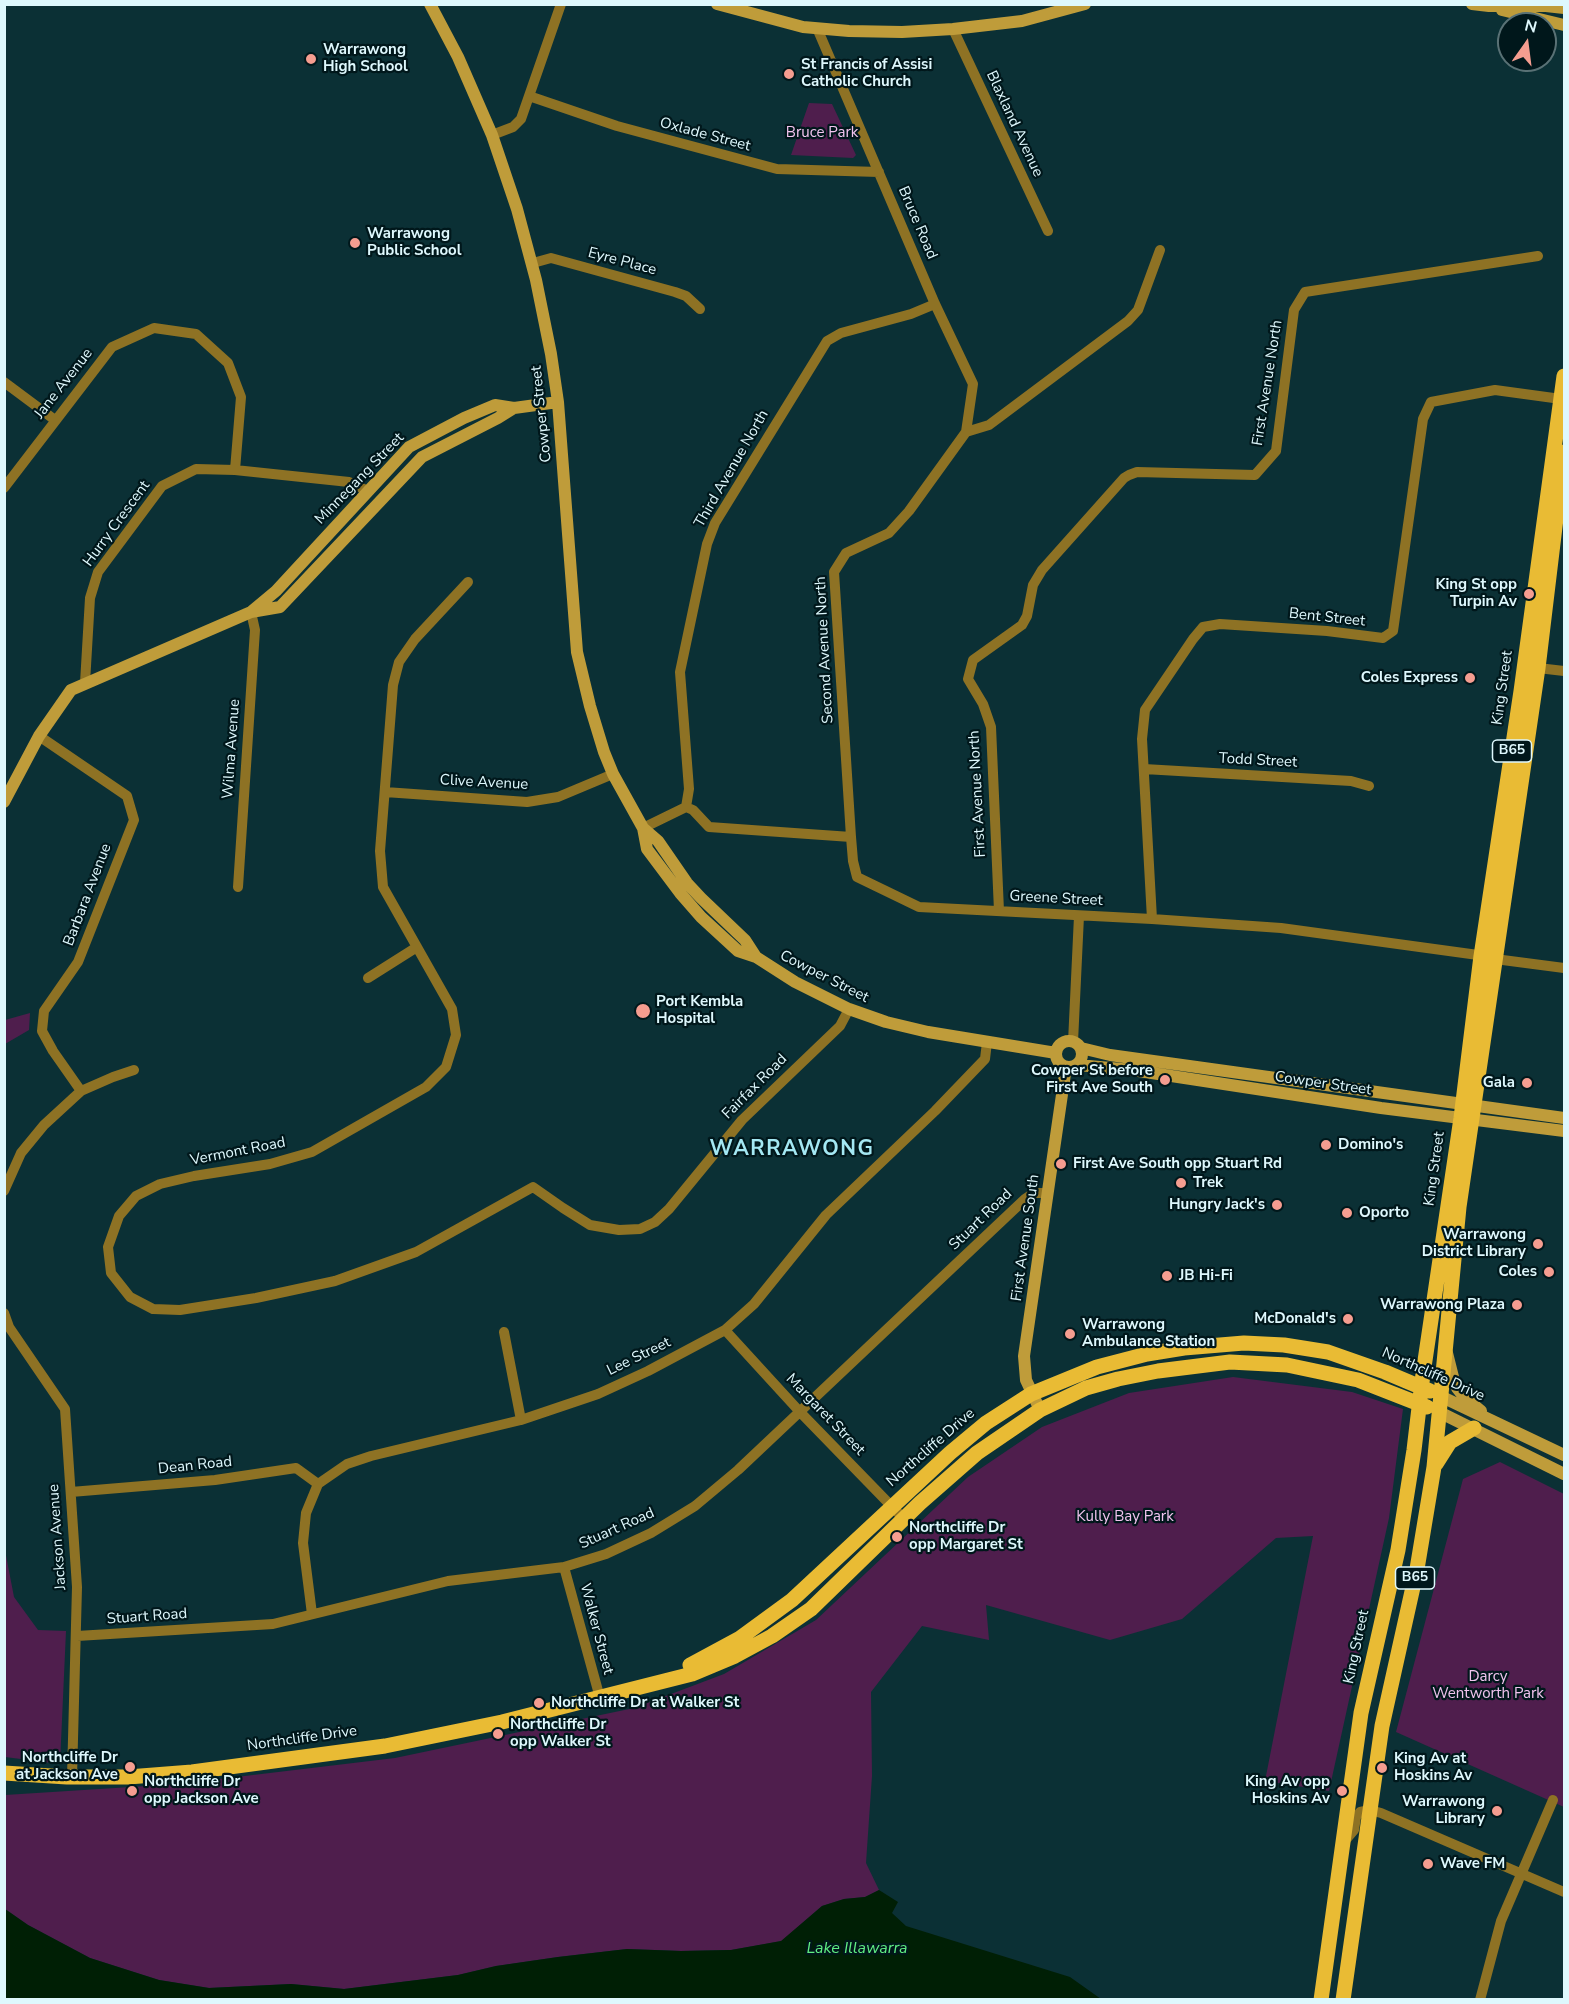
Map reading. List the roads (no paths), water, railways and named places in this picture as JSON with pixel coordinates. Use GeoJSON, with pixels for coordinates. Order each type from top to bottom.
{"type":"FeatureCollection","features":[{"type":"Feature","properties":{"kind":"main road","name":"Cowper Street"},"geometry":{"type":"LineString","coordinates":[[430,4],[458,57],[492,135],[532,263],[546,327],[558,402],[577,652],[590,706],[613,774],[643,828],[648,849],[680,893],[701,917],[738,951],[756,957],[795,982],[849,1009],[886,1022],[928,1032],[1056,1053]]}},
{"type":"Feature","properties":{"kind":"main road"},"geometry":{"type":"LineString","coordinates":[[717,4],[791,25],[902,32],[1022,21],[1085,4]]}},
{"type":"Feature","properties":{"kind":"main road"},"geometry":{"type":"LineString","coordinates":[[1472,4],[1564,8]]}},
{"type":"Feature","properties":{"kind":"main road"},"geometry":{"type":"LineString","coordinates":[[1546,6],[1559,4]]}},
{"type":"Feature","properties":{"kind":"main road"},"geometry":{"type":"LineString","coordinates":[[1489,6],[1560,25]]}},
{"type":"Feature","properties":{"kind":"main road","name":"King Street"},"geometry":{"type":"LineString","coordinates":[[1321,2000],[1361,1713],[1398,1550],[1421,1386],[1467,1111],[1564,376]]}},
{"type":"Feature","properties":{"kind":"main road","name":"Minnegang Street"},"geometry":{"type":"LineString","coordinates":[[251,612],[276,591],[409,447],[464,418],[495,405],[514,408],[558,402]]}},
{"type":"Feature","properties":{"kind":"main road","name":"Minnegang Street"},"geometry":{"type":"LineString","coordinates":[[4,802],[39,736],[71,690],[251,612],[280,607],[422,456],[514,408]]}},
{"type":"Feature","properties":{"kind":"main road","name":"King Street"},"geometry":{"type":"LineString","coordinates":[[1488,958],[1500,925],[1538,668],[1564,452]]}},
{"type":"Feature","properties":{"kind":"main road","name":"Cowper Street"},"geometry":{"type":"LineString","coordinates":[[643,828],[658,841],[687,882],[745,940],[756,957]]}},
{"type":"Feature","properties":{"kind":"main road"},"geometry":{"type":"LineString","coordinates":[[687,882],[687,891],[699,906],[701,917],[729,925]]}},
{"type":"Feature","properties":{"kind":"main road"},"geometry":{"type":"LineString","coordinates":[[1064,1042],[1077,1045],[1082,1055],[1072,1066],[1058,1060],[1056,1053],[1064,1042]]}},
{"type":"Feature","properties":{"kind":"main road","name":"Cowper Street"},"geometry":{"type":"LineString","coordinates":[[1077,1045],[1110,1055],[1467,1111],[1564,1131]]}},
{"type":"Feature","properties":{"kind":"main road","name":"Cowper Street"},"geometry":{"type":"LineString","coordinates":[[1072,1066],[1123,1069],[1467,1111],[1564,1118]]}},
{"type":"Feature","properties":{"kind":"main road","name":"First Avenue South"},"geometry":{"type":"LineString","coordinates":[[1040,1410],[1026,1380],[1024,1356],[1048,1193],[1072,1066]]}},
{"type":"Feature","properties":{"kind":"main road","name":"King Street"},"geometry":{"type":"LineString","coordinates":[[1342,2000],[1386,1705],[1417,1569],[1434,1467],[1467,1111]]}},
{"type":"Feature","properties":{"kind":"main road","name":"Northcliffe Drive"},"geometry":{"type":"LineString","coordinates":[[600,1698],[689,1666],[740,1638],[792,1600],[950,1453],[986,1423],[1031,1394],[1097,1367],[1147,1354],[1244,1343],[1284,1345],[1328,1352],[1421,1386],[1564,1455]]}},
{"type":"Feature","properties":{"kind":"main road"},"geometry":{"type":"LineString","coordinates":[[1445,1345],[1457,1388],[1464,1398],[1495,1423]]}},
{"type":"Feature","properties":{"kind":"main road","name":"Northcliffe Drive"},"geometry":{"type":"LineString","coordinates":[[4,1773],[72,1777],[128,1777],[192,1772],[384,1746],[502,1722],[692,1674],[735,1656],[772,1636],[811,1609],[977,1452],[1040,1410],[1086,1388],[1158,1371],[1230,1362],[1287,1365],[1331,1373],[1358,1380],[1439,1412],[1564,1474]]}},
{"type":"Feature","properties":{"kind":"main road"},"geometry":{"type":"LineString","coordinates":[[1434,1467],[1450,1442],[1474,1428]]}},
{"type":"Feature","properties":{"kind":"street"},"geometry":{"type":"LineString","coordinates":[[492,135],[518,123],[561,4]]}},
{"type":"Feature","properties":{"kind":"street","name":"Bruce Road"},"geometry":{"type":"LineString","coordinates":[[817,28],[935,304],[973,384],[966,432]]}},
{"type":"Feature","properties":{"kind":"street","name":"Blaxland Avenue"},"geometry":{"type":"LineString","coordinates":[[953,29],[1048,231]]}},
{"type":"Feature","properties":{"kind":"street","name":"Oxlade Street"},"geometry":{"type":"LineString","coordinates":[[529,96],[617,126],[777,170],[879,172]]}},
{"type":"Feature","properties":{"kind":"street"},"geometry":{"type":"LineString","coordinates":[[966,432],[990,424],[1128,321],[1138,310],[1160,250]]}},
{"type":"Feature","properties":{"kind":"street","name":"First Avenue North"},"geometry":{"type":"LineString","coordinates":[[999,911],[991,727],[983,704],[968,679],[973,660],[1022,625],[1027,616],[1033,585],[1042,570],[1124,478],[1137,472],[1255,475],[1276,451],[1294,310],[1305,292],[1538,256]]}},
{"type":"Feature","properties":{"kind":"street","name":"Eyre Place"},"geometry":{"type":"LineString","coordinates":[[532,263],[551,258],[686,296],[700,309]]}},
{"type":"Feature","properties":{"kind":"street","name":"Third Avenue North"},"geometry":{"type":"LineString","coordinates":[[686,807],[688,789],[680,672],[704,555],[715,523],[827,341],[841,333],[911,314],[935,304]]}},
{"type":"Feature","properties":{"kind":"street","name":"Jane Avenue"},"geometry":{"type":"LineString","coordinates":[[4,488],[112,347],[154,328],[196,334],[228,363],[241,397],[235,470]]}},
{"type":"Feature","properties":{"kind":"street"},"geometry":{"type":"LineString","coordinates":[[4,382],[55,420]]}},
{"type":"Feature","properties":{"kind":"street","name":"Bent Street"},"geometry":{"type":"LineString","coordinates":[[1152,919],[1142,739],[1145,710],[1203,627],[1220,624],[1315,630],[1383,638],[1393,631],[1423,419],[1431,402],[1495,390],[1561,399]]}},
{"type":"Feature","properties":{"kind":"street","name":"Second Avenue North"},"geometry":{"type":"LineString","coordinates":[[851,837],[834,572],[846,553],[889,533],[909,511],[966,432]]}},
{"type":"Feature","properties":{"kind":"street","name":"Hurry Crescent"},"geometry":{"type":"LineString","coordinates":[[85,683],[90,598],[98,572],[162,486],[196,469],[235,470],[350,482],[368,490]]}},
{"type":"Feature","properties":{"kind":"street","name":"Vermont Road"},"geometry":{"type":"LineString","coordinates":[[468,582],[415,639],[399,662],[393,686],[380,851],[383,887],[452,1009],[456,1035],[446,1067],[426,1087],[312,1152],[270,1164],[160,1184],[136,1196],[119,1216],[108,1247],[111,1273],[129,1297],[153,1309],[180,1310],[256,1298],[335,1281],[416,1252],[533,1187]]}},
{"type":"Feature","properties":{"kind":"street","name":"Wilma Avenue"},"geometry":{"type":"LineString","coordinates":[[238,887],[255,630],[251,612]]}},
{"type":"Feature","properties":{"kind":"street"},"geometry":{"type":"LineString","coordinates":[[1521,692],[1528,676],[1538,668],[1564,671]]}},
{"type":"Feature","properties":{"kind":"street","name":"Barbara Avenue"},"geometry":{"type":"LineString","coordinates":[[39,736],[127,796],[134,820],[78,962],[44,1011],[42,1031],[53,1051],[81,1090]]}},
{"type":"Feature","properties":{"kind":"street","name":"Todd Street"},"geometry":{"type":"LineString","coordinates":[[1144,769],[1351,781],[1369,786]]}},
{"type":"Feature","properties":{"kind":"street","name":"Clive Avenue"},"geometry":{"type":"LineString","coordinates":[[385,792],[527,802],[558,797],[613,774]]}},
{"type":"Feature","properties":{"kind":"street"},"geometry":{"type":"LineString","coordinates":[[643,828],[686,807],[693,810],[709,827],[851,837]]}},
{"type":"Feature","properties":{"kind":"street","name":"Greene Street"},"geometry":{"type":"LineString","coordinates":[[851,837],[853,861],[858,877],[919,907],[1281,928],[1564,968]]}},
{"type":"Feature","properties":{"kind":"street"},"geometry":{"type":"LineString","coordinates":[[1077,1045],[1079,916]]}},
{"type":"Feature","properties":{"kind":"street"},"geometry":{"type":"LineString","coordinates":[[368,978],[417,947]]}},
{"type":"Feature","properties":{"kind":"street","name":"Fairfax Road"},"geometry":{"type":"LineString","coordinates":[[533,1187],[563,1209],[591,1225],[619,1230],[640,1229],[655,1222],[669,1209],[742,1120],[840,1026],[849,1009]]}},
{"type":"Feature","properties":{"kind":"street","name":"Lee Street"},"geometry":{"type":"LineString","coordinates":[[318,1484],[347,1464],[521,1420],[598,1394],[648,1371],[725,1330],[754,1304],[826,1215],[935,1111],[985,1059],[987,1042]]}},
{"type":"Feature","properties":{"kind":"street"},"geometry":{"type":"LineString","coordinates":[[4,1191],[21,1153],[44,1125],[81,1090],[134,1070]]}},
{"type":"Feature","properties":{"kind":"street","name":"Stuart Road"},"geometry":{"type":"LineString","coordinates":[[77,1636],[273,1624],[448,1581],[564,1567],[606,1554],[651,1533],[695,1506],[738,1470],[1025,1199],[1034,1193],[1048,1193]]}},
{"type":"Feature","properties":{"kind":"street","name":"Jackson Avenue"},"geometry":{"type":"LineString","coordinates":[[4,1313],[9,1327],[65,1409],[77,1587],[72,1777]]}},
{"type":"Feature","properties":{"kind":"street","name":"Margaret Street"},"geometry":{"type":"LineString","coordinates":[[725,1330],[800,1412],[904,1519]]}},
{"type":"Feature","properties":{"kind":"street"},"geometry":{"type":"LineString","coordinates":[[504,1332],[521,1420]]}},
{"type":"Feature","properties":{"kind":"street","name":"Dean Road"},"geometry":{"type":"LineString","coordinates":[[71,1492],[215,1480],[296,1468],[318,1484]]}},
{"type":"Feature","properties":{"kind":"street"},"geometry":{"type":"LineString","coordinates":[[312,1614],[303,1543],[306,1514],[318,1484]]}},
{"type":"Feature","properties":{"kind":"street","name":"Walker Street"},"geometry":{"type":"LineString","coordinates":[[564,1567],[600,1698]]}},
{"type":"Feature","properties":{"kind":"street"},"geometry":{"type":"LineString","coordinates":[[1480,2000],[1498,1930],[1553,1800]]}},
{"type":"Feature","properties":{"kind":"street"},"geometry":{"type":"LineString","coordinates":[[1342,1843],[1354,1830],[1356,1817],[1360,1812],[1370,1810],[1564,1892]]}},
{"type":"Feature","properties":{"kind":"water","name":"Lake Illawarra"},"geometry":{"type":"Polygon","coordinates":[[[879,1890],[898,1902],[892,1913],[906,1926],[1070,1977],[1101,1999],[5,1999],[5,1909],[28,1925],[90,1958],[159,1980],[209,1988],[291,1984],[344,1989],[458,1975],[496,1966],[627,1949],[731,1950],[781,1941],[822,1906],[844,1899],[865,1897],[879,1890]]]}},
{"type":"Feature","properties":{"kind":"place","name":"Warrawong High School"},"geometry":{"type":"Point","coordinates":[311,59]}},
{"type":"Feature","properties":{"kind":"place","name":"St Francis of Assisi Catholic Church"},"geometry":{"type":"Point","coordinates":[789,74]}},
{"type":"Feature","properties":{"kind":"place","name":"Warrawong Public School"},"geometry":{"type":"Point","coordinates":[355,243]}},
{"type":"Feature","properties":{"kind":"place","name":"King St opp Turpin Av"},"geometry":{"type":"Point","coordinates":[1529,594]}},
{"type":"Feature","properties":{"kind":"place","name":"Coles Express"},"geometry":{"type":"Point","coordinates":[1470,678]}},
{"type":"Feature","properties":{"kind":"place","name":"Port Kembla Hospital"},"geometry":{"type":"Point","coordinates":[643,1011]}},
{"type":"Feature","properties":{"kind":"place","name":"Cowper St before First Ave South"},"geometry":{"type":"Point","coordinates":[1165,1080]}},
{"type":"Feature","properties":{"kind":"place","name":"Gala"},"geometry":{"type":"Point","coordinates":[1527,1083]}},
{"type":"Feature","properties":{"kind":"place","name":"Domino's"},"geometry":{"type":"Point","coordinates":[1326,1145]}},
{"type":"Feature","properties":{"kind":"place","name":"First Ave South opp Stuart Rd"},"geometry":{"type":"Point","coordinates":[1061,1164]}},
{"type":"Feature","properties":{"kind":"place","name":"Trek"},"geometry":{"type":"Point","coordinates":[1181,1183]}},
{"type":"Feature","properties":{"kind":"place","name":"Hungry Jack's"},"geometry":{"type":"Point","coordinates":[1277,1205]}},
{"type":"Feature","properties":{"kind":"place","name":"Oporto"},"geometry":{"type":"Point","coordinates":[1347,1213]}},
{"type":"Feature","properties":{"kind":"place","name":"Warrawong District Library"},"geometry":{"type":"Point","coordinates":[1538,1244]}},
{"type":"Feature","properties":{"kind":"place","name":"Coles"},"geometry":{"type":"Point","coordinates":[1549,1272]}},
{"type":"Feature","properties":{"kind":"place","name":"JB Hi-Fi"},"geometry":{"type":"Point","coordinates":[1167,1276]}},
{"type":"Feature","properties":{"kind":"place","name":"Warrawong Plaza"},"geometry":{"type":"Point","coordinates":[1517,1305]}},
{"type":"Feature","properties":{"kind":"place","name":"McDonald's"},"geometry":{"type":"Point","coordinates":[1348,1319]}},
{"type":"Feature","properties":{"kind":"place","name":"Warrawong Ambulance Station"},"geometry":{"type":"Point","coordinates":[1070,1334]}},
{"type":"Feature","properties":{"kind":"place","name":"Northcliffe Dr opp Margaret St"},"geometry":{"type":"Point","coordinates":[897,1537]}},
{"type":"Feature","properties":{"kind":"place","name":"Northcliffe Dr at Walker St"},"geometry":{"type":"Point","coordinates":[539,1703]}},
{"type":"Feature","properties":{"kind":"place","name":"Northcliffe Dr opp Walker St"},"geometry":{"type":"Point","coordinates":[498,1734]}},
{"type":"Feature","properties":{"kind":"place","name":"Northcliffe Dr at Jackson Ave"},"geometry":{"type":"Point","coordinates":[130,1767]}},
{"type":"Feature","properties":{"kind":"place","name":"King Av at Hoskins Av"},"geometry":{"type":"Point","coordinates":[1382,1768]}},
{"type":"Feature","properties":{"kind":"place","name":"Northcliffe Dr opp Jackson Ave"},"geometry":{"type":"Point","coordinates":[132,1791]}},
{"type":"Feature","properties":{"kind":"place","name":"King Av opp Hoskins Av"},"geometry":{"type":"Point","coordinates":[1342,1791]}},
{"type":"Feature","properties":{"kind":"place","name":"Warrawong Library"},"geometry":{"type":"Point","coordinates":[1497,1811]}},
{"type":"Feature","properties":{"kind":"place","name":"Wave FM"},"geometry":{"type":"Point","coordinates":[1428,1864]}},
{"type":"Feature","properties":{"kind":"district","name":"WARRAWONG"},"geometry":{"type":"Point","coordinates":[792,1150]}},
{"type":"Feature","properties":{"kind":"park label","name":"Bruce Park"},"geometry":{"type":"Point","coordinates":[822,133]}},
{"type":"Feature","properties":{"kind":"park label","name":"Kully Bay Park"},"geometry":{"type":"Point","coordinates":[1125,1517]}},
{"type":"Feature","properties":{"kind":"park label","name":"Darcy Wentworth Park"},"geometry":{"type":"Point","coordinates":[1488,1686]}}]}
